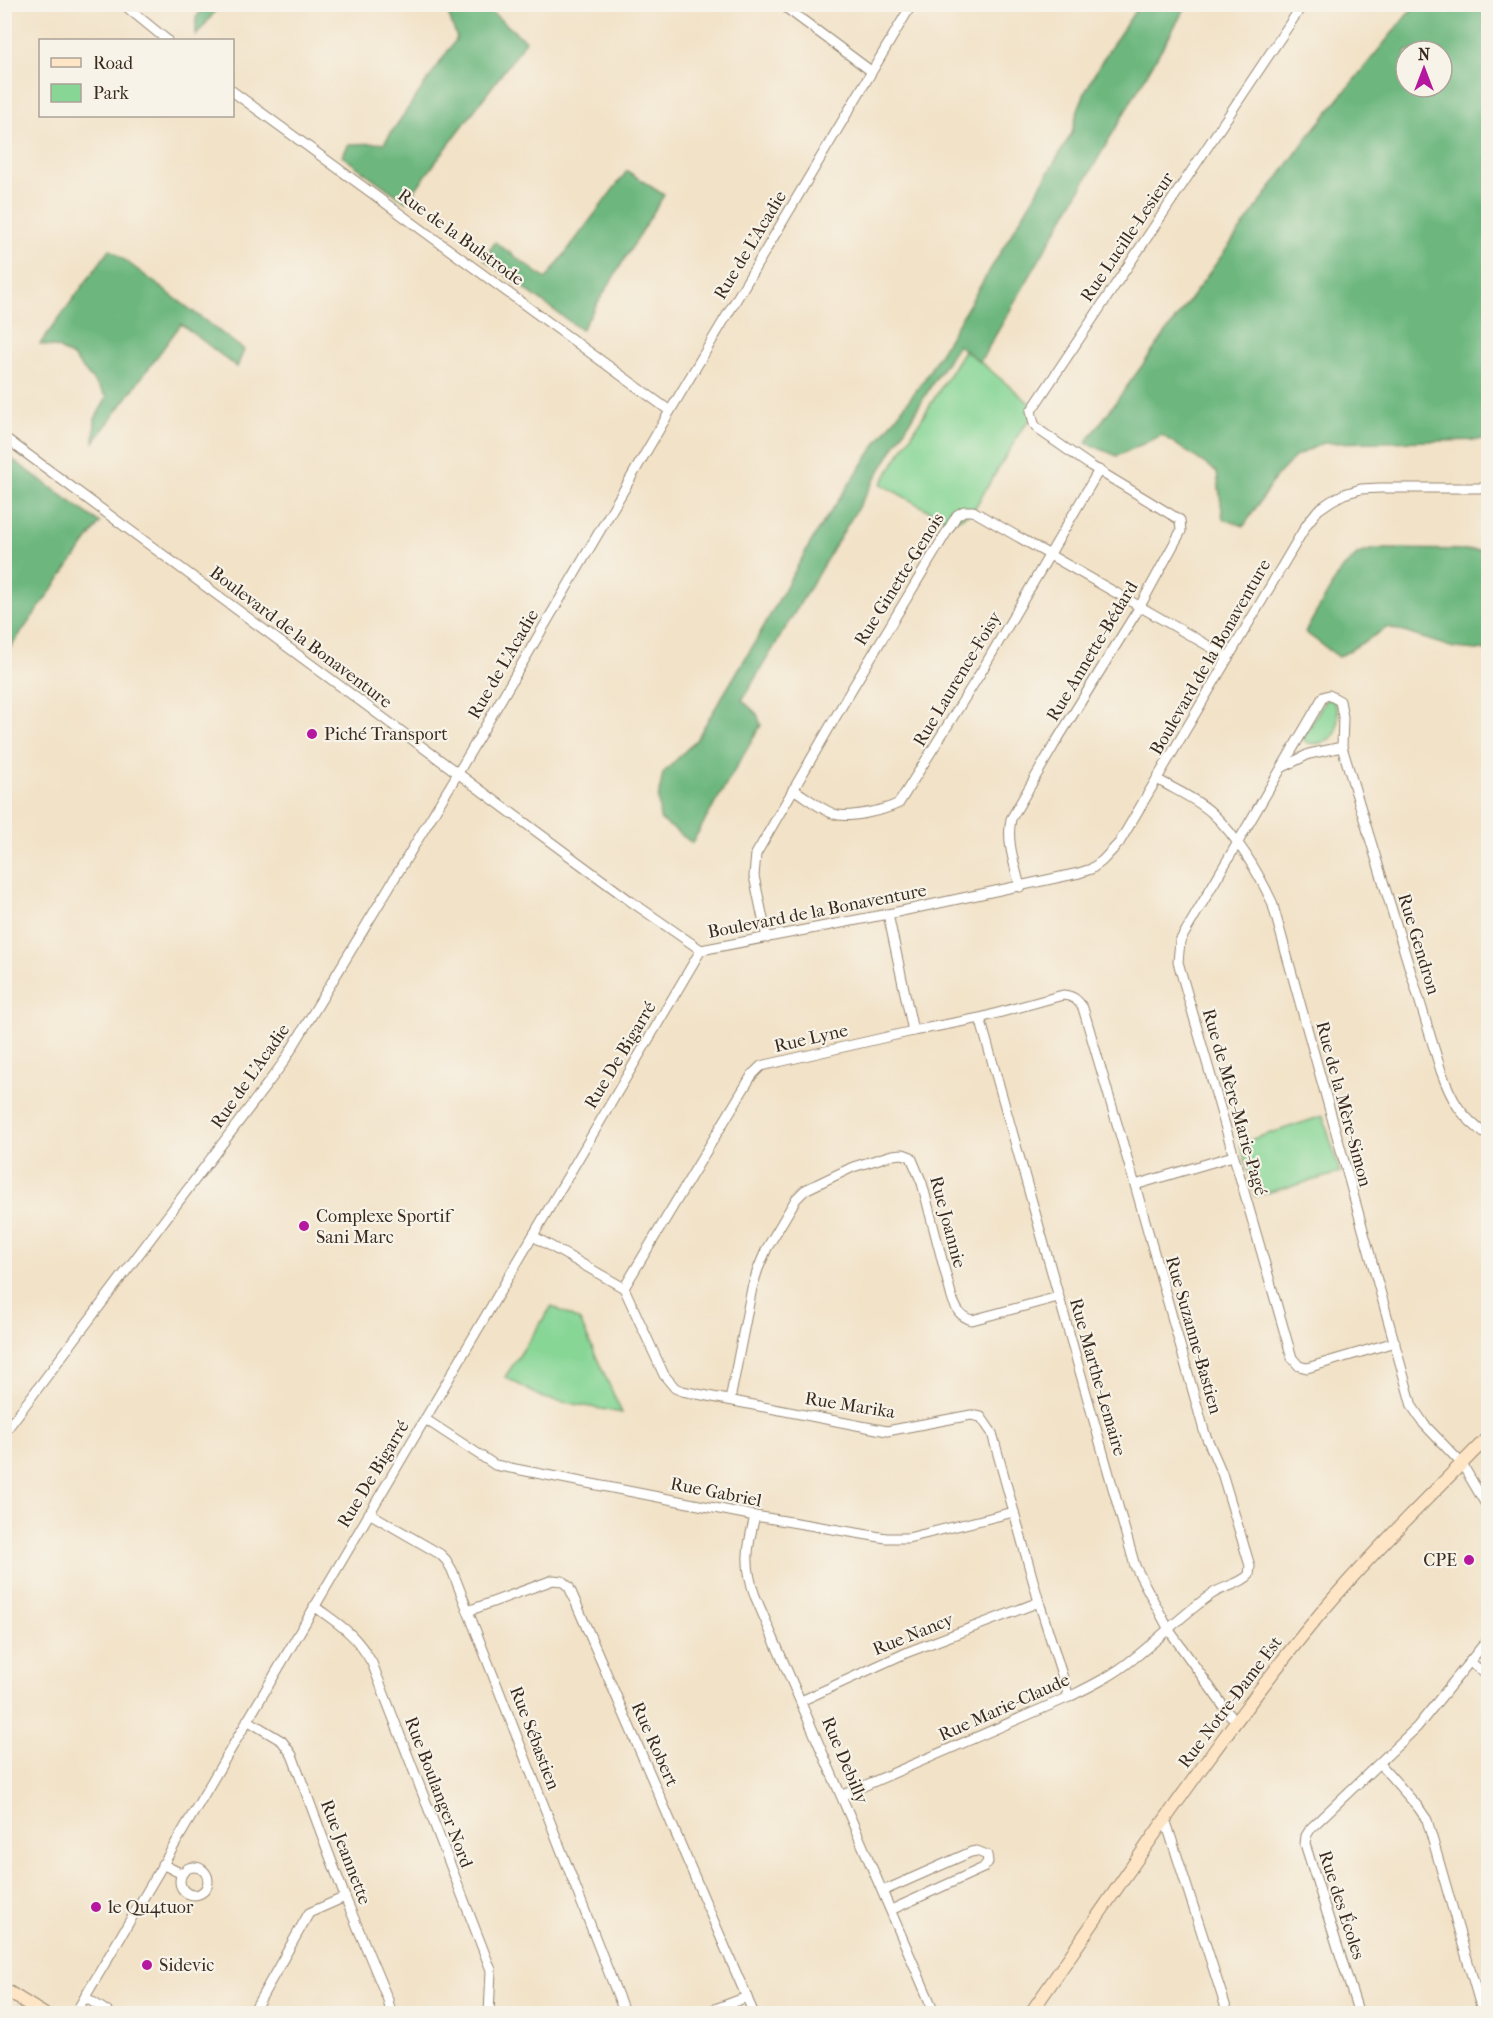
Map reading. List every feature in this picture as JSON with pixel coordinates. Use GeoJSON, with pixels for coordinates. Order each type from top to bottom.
{"type":"FeatureCollection","features":[{"type":"Feature","properties":{"kind":"street"},"geometry":{"type":"LineString","coordinates":[[123,4],[166,39]]}},
{"type":"Feature","properties":{"kind":"street"},"geometry":{"type":"LineString","coordinates":[[781,4],[871,72]]}},
{"type":"Feature","properties":{"kind":"street","name":"Rue de L'Acadie"},"geometry":{"type":"LineString","coordinates":[[4,1433],[283,1063],[458,773],[912,4]]}},
{"type":"Feature","properties":{"kind":"street","name":"Rue Lucille-Lesieur"},"geometry":{"type":"LineString","coordinates":[[1099,470],[1039,430],[1031,418],[1033,406],[1303,4]]}},
{"type":"Feature","properties":{"kind":"street","name":"Rue de la Bulstrode"},"geometry":{"type":"LineString","coordinates":[[234,92],[670,411]]}},
{"type":"Feature","properties":{"kind":"street","name":"Boulevard de la Bonaventure"},"geometry":{"type":"LineString","coordinates":[[4,437],[258,627],[629,900],[701,950],[1020,887],[1091,869],[1119,843],[1307,524],[1318,510],[1344,494],[1361,489],[1488,488]]}},
{"type":"Feature","properties":{"kind":"street","name":"Rue Laurence-Foisy"},"geometry":{"type":"LineString","coordinates":[[793,789],[833,814],[844,816],[891,808],[899,803],[981,672],[1099,470]]}},
{"type":"Feature","properties":{"kind":"street","name":"Rue Annette-Bédard"},"geometry":{"type":"LineString","coordinates":[[1020,887],[1010,845],[1011,819],[1139,608],[1182,526],[1180,520],[1099,470]]}},
{"type":"Feature","properties":{"kind":"street","name":"Rue Ginette-Genois"},"geometry":{"type":"LineString","coordinates":[[767,938],[755,883],[753,865],[756,854],[957,515],[964,511],[973,511],[1228,657]]}},
{"type":"Feature","properties":{"kind":"street","name":"Rue de Mère-Marie-Pagé"},"geometry":{"type":"LineString","coordinates":[[1342,747],[1343,717],[1340,701],[1329,695],[1323,696],[1180,941],[1177,952],[1292,1358],[1299,1366],[1313,1367],[1395,1342]]}},
{"type":"Feature","properties":{"kind":"street"},"geometry":{"type":"LineString","coordinates":[[1281,768],[1309,754],[1342,747]]}},
{"type":"Feature","properties":{"kind":"street","name":"Rue Gendron"},"geometry":{"type":"LineString","coordinates":[[1342,747],[1450,1095],[1469,1122],[1488,1136]]}},
{"type":"Feature","properties":{"kind":"street","name":"Rue de la Mère-Simon"},"geometry":{"type":"LineString","coordinates":[[1157,779],[1213,814],[1256,870],[1272,902],[1412,1406],[1417,1416],[1462,1464],[1488,1508]]}},
{"type":"Feature","properties":{"kind":"street"},"geometry":{"type":"LineString","coordinates":[[888,914],[913,1031]]}},
{"type":"Feature","properties":{"kind":"street","name":"Rue De Bigarré"},"geometry":{"type":"LineString","coordinates":[[75,2013],[701,950]]}},
{"type":"Feature","properties":{"kind":"street","name":"Rue Lyne"},"geometry":{"type":"LineString","coordinates":[[624,1288],[752,1075],[761,1066],[980,1018],[1063,995],[1073,996],[1083,1008]]}},
{"type":"Feature","properties":{"kind":"street","name":"Rue Suzanne-Bastien"},"geometry":{"type":"LineString","coordinates":[[1083,1008],[1205,1434],[1222,1473],[1250,1566],[1249,1575],[1244,1580],[1211,1595],[1169,1630]]}},
{"type":"Feature","properties":{"kind":"street","name":"Rue Marthe-Lemaire"},"geometry":{"type":"LineString","coordinates":[[980,1018],[1135,1566],[1169,1630],[1237,1721]]}},
{"type":"Feature","properties":{"kind":"street","name":"Rue Joannie"},"geometry":{"type":"LineString","coordinates":[[730,1400],[752,1288],[767,1248],[796,1199],[805,1190],[853,1167],[892,1155],[903,1154],[911,1157],[921,1183],[952,1298],[958,1313],[964,1318],[972,1320],[1058,1297]]}},
{"type":"Feature","properties":{"kind":"street"},"geometry":{"type":"LineString","coordinates":[[1135,1185],[1233,1156]]}},
{"type":"Feature","properties":{"kind":"street"},"geometry":{"type":"LineString","coordinates":[[532,1236],[624,1288]]}},
{"type":"Feature","properties":{"kind":"street","name":"Rue Marika"},"geometry":{"type":"LineString","coordinates":[[624,1288],[669,1382],[682,1391],[887,1431],[971,1415],[981,1417],[992,1433],[1039,1602],[1069,1697]]}},
{"type":"Feature","properties":{"kind":"street","name":"Rue Gabriel"},"geometry":{"type":"LineString","coordinates":[[425,1419],[495,1465],[755,1516],[895,1539],[908,1538],[1014,1512]]}},
{"type":"Feature","properties":{"kind":"street","name":"Rue Notre-Dame Est"},"geometry":{"type":"LineString","coordinates":[[1030,2013],[1165,1819],[1321,1613],[1488,1437]]}},
{"type":"Feature","properties":{"kind":"street","name":"Rue Sébastien"},"geometry":{"type":"LineString","coordinates":[[369,1513],[440,1554],[446,1560],[625,2013]]}},
{"type":"Feature","properties":{"kind":"street","name":"Rue Debilly"},"geometry":{"type":"LineString","coordinates":[[755,1516],[746,1551],[748,1574],[755,1596],[935,2013]]}},
{"type":"Feature","properties":{"kind":"street","name":"Rue Robert"},"geometry":{"type":"LineString","coordinates":[[468,1611],[553,1580],[562,1581],[568,1587],[754,2013]]}},
{"type":"Feature","properties":{"kind":"street","name":"Rue Nancy"},"geometry":{"type":"LineString","coordinates":[[801,1701],[908,1652],[1039,1602]]}},
{"type":"Feature","properties":{"kind":"street","name":"Rue Boulanger Nord"},"geometry":{"type":"LineString","coordinates":[[314,1606],[353,1635],[372,1663],[490,1970],[489,2013]]}},
{"type":"Feature","properties":{"kind":"street","name":"Rue Marie-Claude"},"geometry":{"type":"LineString","coordinates":[[843,1796],[1069,1697],[1114,1674],[1169,1630]]}},
{"type":"Feature","properties":{"kind":"street","name":"Rue des Écoles"},"geometry":{"type":"LineString","coordinates":[[1359,2013],[1305,1844],[1306,1836],[1311,1828],[1417,1727],[1488,1639]]}},
{"type":"Feature","properties":{"kind":"street"},"geometry":{"type":"LineString","coordinates":[[1470,1662],[1488,1676]]}},
{"type":"Feature","properties":{"kind":"street","name":"Rue Jeannette"},"geometry":{"type":"LineString","coordinates":[[247,1720],[282,1741],[292,1755],[345,1897],[388,2000],[391,2013]]}},
{"type":"Feature","properties":{"kind":"street"},"geometry":{"type":"LineString","coordinates":[[1380,1764],[1427,1820],[1483,2013]]}},
{"type":"Feature","properties":{"kind":"street"},"geometry":{"type":"LineString","coordinates":[[1165,1819],[1228,2013]]}},
{"type":"Feature","properties":{"kind":"street"},"geometry":{"type":"LineString","coordinates":[[883,1891],[971,1852],[977,1851],[987,1855],[988,1862],[983,1868],[891,1910]]}},
{"type":"Feature","properties":{"kind":"street"},"geometry":{"type":"LineString","coordinates":[[162,1864],[182,1874]]}},
{"type":"Feature","properties":{"kind":"street"},"geometry":{"type":"LineString","coordinates":[[252,2013],[309,1913],[345,1897]]}},
{"type":"Feature","properties":{"kind":"street"},"geometry":{"type":"LineString","coordinates":[[4,1989],[44,2013]]}},
{"type":"Feature","properties":{"kind":"street"},"geometry":{"type":"LineString","coordinates":[[85,1997],[111,2013]]}},
{"type":"Feature","properties":{"kind":"street"},"geometry":{"type":"LineString","coordinates":[[702,2013],[747,1997]]}},
{"type":"Feature","properties":{"kind":"green space"},"geometry":{"type":"Polygon","coordinates":[[[205,5],[220,5],[196,36],[196,18],[205,5]]]}},
{"type":"Feature","properties":{"kind":"green space"},"geometry":{"type":"Polygon","coordinates":[[[445,5],[483,5],[526,41],[406,202],[342,156],[349,144],[384,143],[457,38],[445,5]]]}},
{"type":"Feature","properties":{"kind":"green space"},"geometry":{"type":"Polygon","coordinates":[[[1139,5],[1187,5],[980,362],[958,345],[742,700],[757,714],[761,725],[692,843],[660,819],[658,799],[663,773],[696,740],[751,649],[815,535],[881,437],[924,380],[1072,133],[1082,99],[1090,82],[1139,5]]]}},
{"type":"Feature","properties":{"kind":"green space"},"geometry":{"type":"Polygon","coordinates":[[[1415,5],[1488,5],[1488,440],[1323,443],[1296,456],[1275,478],[1244,526],[1223,519],[1217,472],[1162,435],[1117,456],[1086,443],[1307,138],[1415,5]]]}},
{"type":"Feature","properties":{"kind":"green space"},"geometry":{"type":"Polygon","coordinates":[[[627,171],[664,195],[581,330],[484,259],[495,242],[546,279],[627,171]]]}},
{"type":"Feature","properties":{"kind":"green space"},"geometry":{"type":"Polygon","coordinates":[[[110,249],[244,350],[237,367],[181,324],[94,442],[95,419],[107,397],[73,357],[58,348],[40,344],[110,249]]]}},
{"type":"Feature","properties":{"kind":"green space"},"geometry":{"type":"Polygon","coordinates":[[[965,349],[1033,406],[1031,418],[1020,432],[973,511],[951,523],[881,484],[965,349]]]}},
{"type":"Feature","properties":{"kind":"green space"},"geometry":{"type":"Polygon","coordinates":[[[5,454],[100,523],[5,655],[5,454]]]}},
{"type":"Feature","properties":{"kind":"green space"},"geometry":{"type":"Polygon","coordinates":[[[1374,549],[1488,550],[1488,651],[1454,648],[1388,627],[1339,657],[1305,632],[1341,570],[1358,554],[1374,549]]]}},
{"type":"Feature","properties":{"kind":"green space"},"geometry":{"type":"Polygon","coordinates":[[[1326,699],[1331,699],[1338,711],[1336,733],[1322,742],[1314,744],[1305,742],[1303,738],[1326,699]]]}},
{"type":"Feature","properties":{"kind":"green space"},"geometry":{"type":"Polygon","coordinates":[[[1323,1116],[1340,1173],[1255,1196],[1240,1143],[1323,1116]]]}},
{"type":"Feature","properties":{"kind":"green space"},"geometry":{"type":"Polygon","coordinates":[[[552,1306],[580,1321],[622,1413],[543,1398],[505,1377],[552,1306]]]}},
{"type":"Feature","properties":{"kind":"place","name":"Piché Transport"},"geometry":{"type":"Point","coordinates":[312,734]}},
{"type":"Feature","properties":{"kind":"place","name":"Complexe Sportif Sani Marc"},"geometry":{"type":"Point","coordinates":[304,1226]}},
{"type":"Feature","properties":{"kind":"place","name":"CPE"},"geometry":{"type":"Point","coordinates":[1469,1560]}},
{"type":"Feature","properties":{"kind":"place","name":"le Qu4tuor"},"geometry":{"type":"Point","coordinates":[96,1907]}},
{"type":"Feature","properties":{"kind":"place","name":"Sidevic"},"geometry":{"type":"Point","coordinates":[147,1965]}}]}
